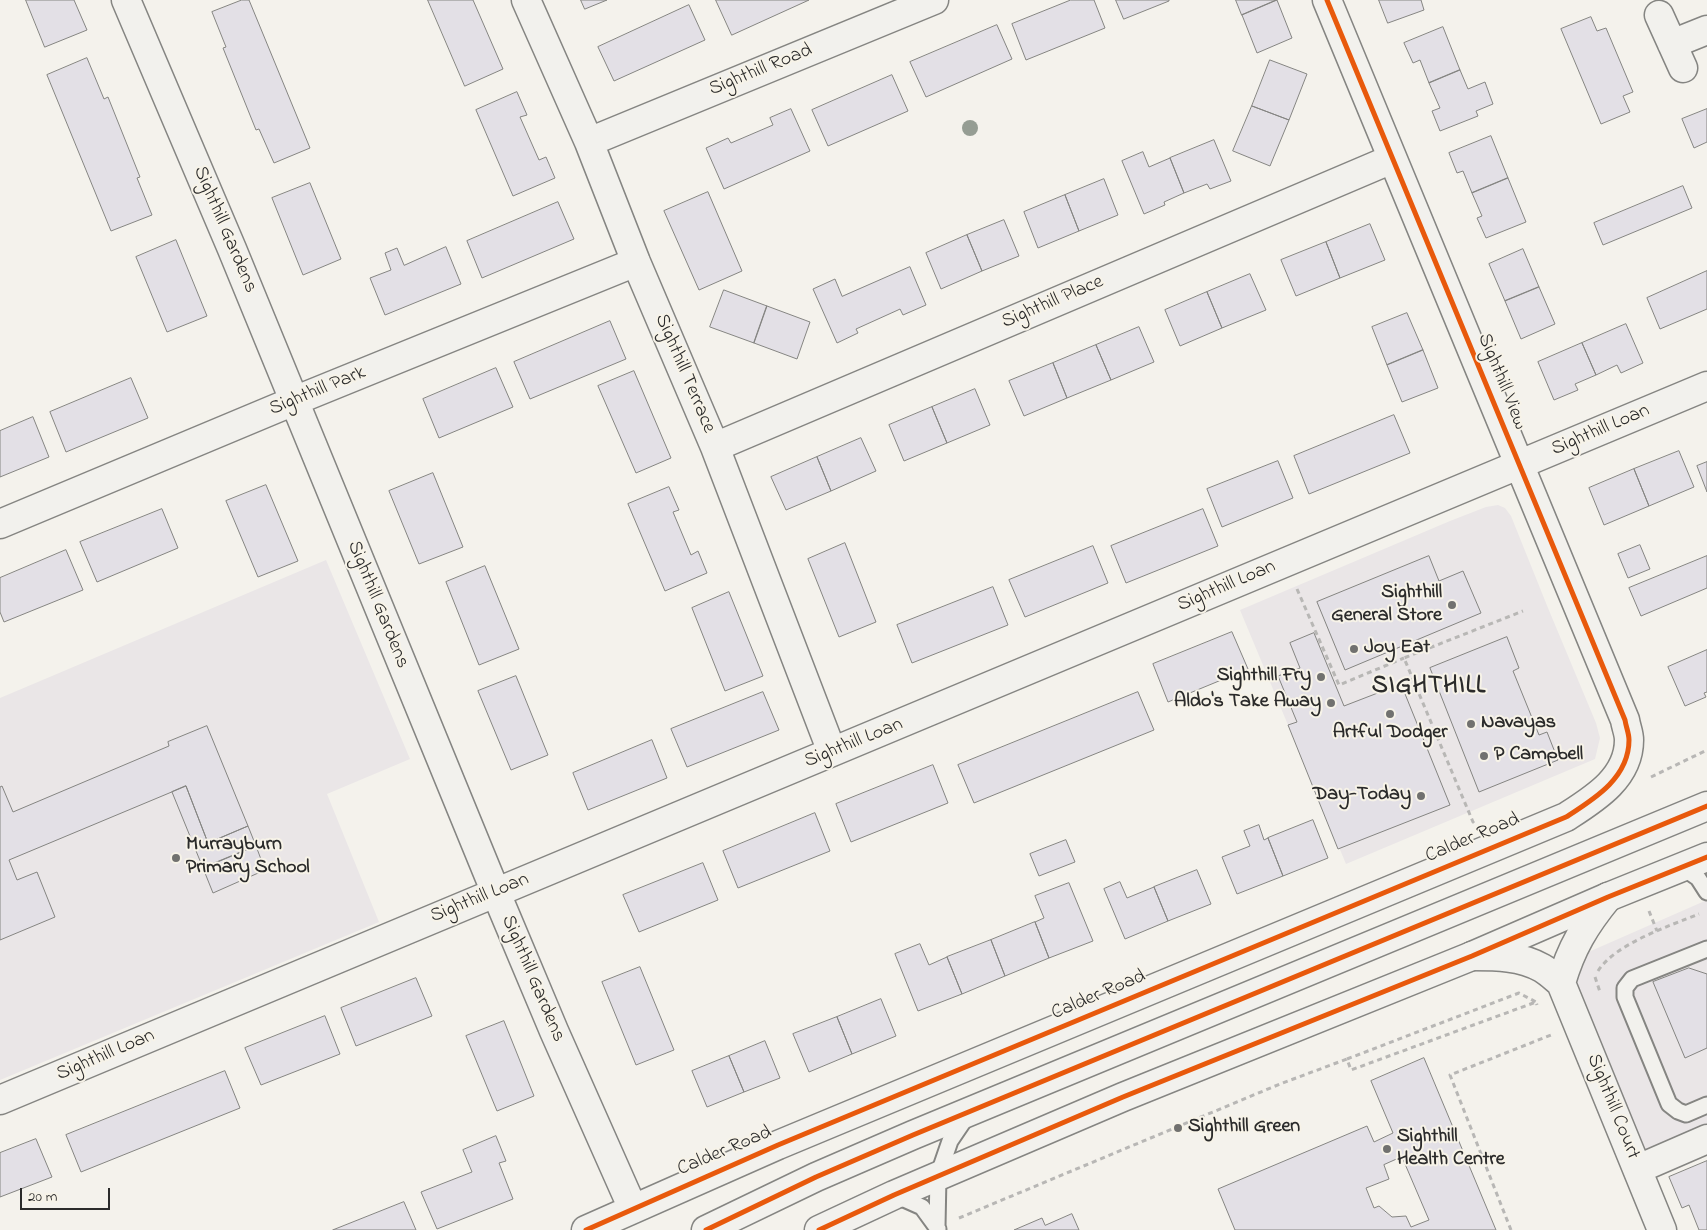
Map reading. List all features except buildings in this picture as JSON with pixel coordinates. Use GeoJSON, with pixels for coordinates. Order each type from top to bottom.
{"type":"FeatureCollection","features":[{"type":"Feature","properties":{"kind":"street","name":"Sighthill Gardens"},"geometry":{"type":"LineString","coordinates":[[126,0],[232,249],[496,893],[554,1031],[633,1208]]}},
{"type":"Feature","properties":{"kind":"street","name":"Sighthill Terrace"},"geometry":{"type":"LineString","coordinates":[[526,0],[588,142],[636,262],[715,447],[832,752]]}},
{"type":"Feature","properties":{"kind":"street","name":"Sighthill Road"},"geometry":{"type":"LineString","coordinates":[[588,142],[934,0]]}},
{"type":"Feature","properties":{"kind":"street","name":"Sighthill View"},"geometry":{"type":"LineString","coordinates":[[1327,0],[1625,720],[1629,739],[1626,758],[1616,778]]}},
{"type":"Feature","properties":{"kind":"street"},"geometry":{"type":"LineString","coordinates":[[1659,15],[1678,56],[1707,30]]}},
{"type":"Feature","properties":{"kind":"street","name":"Sighthill Place"},"geometry":{"type":"LineString","coordinates":[[715,447],[1392,159]]}},
{"type":"Feature","properties":{"kind":"street","name":"Sighthill Park"},"geometry":{"type":"LineString","coordinates":[[0,524],[294,401],[636,262]]}},
{"type":"Feature","properties":{"kind":"street","name":"Sighthill Loan"},"geometry":{"type":"LineString","coordinates":[[0,1100],[322,964],[994,686],[1707,386]]}},
{"type":"Feature","properties":{"kind":"street","name":"Calder Road"},"geometry":{"type":"LineString","coordinates":[[586,1230],[778,1145],[1566,817],[1597,798],[1616,778]]}},
{"type":"Feature","properties":{"kind":"street"},"geometry":{"type":"LineString","coordinates":[[706,1230],[816,1177],[1707,806]]}},
{"type":"Feature","properties":{"kind":"street"},"geometry":{"type":"LineString","coordinates":[[819,1230],[894,1195],[1122,1097],[1472,956],[1608,897],[1707,857]]}},
{"type":"Feature","properties":{"kind":"street"},"geometry":{"type":"LineString","coordinates":[[1472,956],[1506,957],[1526,961],[1543,969],[1561,983],[1576,941],[1589,920],[1608,897]]}},
{"type":"Feature","properties":{"kind":"street","name":"Sighthill Court"},"geometry":{"type":"LineString","coordinates":[[1561,983],[1662,1230]]}},
{"type":"Feature","properties":{"kind":"street"},"geometry":{"type":"LineString","coordinates":[[1638,1169],[1707,1139]]}},
{"type":"Feature","properties":{"kind":"lane"},"geometry":{"type":"LineString","coordinates":[[1682,867],[1698,878],[1707,892]]}},
{"type":"Feature","properties":{"kind":"lane"},"geometry":{"type":"LineString","coordinates":[[1707,948],[1632,979],[1626,988],[1625,997],[1669,1104],[1686,1114],[1707,1105]]}},
{"type":"Feature","properties":{"kind":"lane"},"geometry":{"type":"LineString","coordinates":[[938,1229],[938,1176],[950,1141],[972,1111]]}},
{"type":"Feature","properties":{"kind":"lane"},"geometry":{"type":"LineString","coordinates":[[894,1195],[922,1207],[938,1229]]}},
{"type":"Feature","properties":{"kind":"path"},"geometry":{"type":"LineString","coordinates":[[1290,592],[1298,589],[1339,685],[1523,611]]}},
{"type":"Feature","properties":{"kind":"path"},"geometry":{"type":"LineString","coordinates":[[1404,658],[1473,822],[1481,818]]}},
{"type":"Feature","properties":{"kind":"path"},"geometry":{"type":"LineString","coordinates":[[1649,778],[1707,750]]}},
{"type":"Feature","properties":{"kind":"path"},"geometry":{"type":"LineString","coordinates":[[1657,931],[1707,910]]}},
{"type":"Feature","properties":{"kind":"path"},"geometry":{"type":"LineString","coordinates":[[938,1229],[1280,1084],[1519,993],[1536,1002],[1540,1011]]}},
{"type":"Feature","properties":{"kind":"path"},"geometry":{"type":"LineString","coordinates":[[1347,1059],[1351,1070],[1536,1002]]}},
{"type":"Feature","properties":{"kind":"path"},"geometry":{"type":"LineString","coordinates":[[1511,1230],[1450,1075],[1551,1036],[1547,1027]]}},
{"type":"Feature","properties":{"kind":"shaded area"},"geometry":{"type":"Polygon","coordinates":[[[1498,505],[1505,508],[1511,516],[1596,723],[1600,738],[1595,759],[1346,864],[1240,610],[1450,521],[1486,507],[1498,505]]]}},
{"type":"Feature","properties":{"kind":"shaded area","name":"Murrayburn Primary School"},"geometry":{"type":"Polygon","coordinates":[[[326,560],[410,759],[327,794],[379,922],[0,1080],[0,698],[326,560]]]}},
{"type":"Feature","properties":{"kind":"shaded area"},"geometry":{"type":"Polygon","coordinates":[[[1707,900],[1707,1150],[1650,1174],[1575,986],[1578,971],[1584,954],[1707,900]]]}},
{"type":"Feature","properties":{"kind":"cycle path"},"geometry":{"type":"LineString","coordinates":[[586,1230],[778,1145],[1566,817],[1598,795],[1608,786],[1623,766],[1629,740],[1625,720],[1327,0]]}},
{"type":"Feature","properties":{"kind":"cycle path"},"geometry":{"type":"LineString","coordinates":[[706,1230],[816,1177],[913,1135],[1707,806]]}},
{"type":"Feature","properties":{"kind":"cycle path"},"geometry":{"type":"LineString","coordinates":[[819,1230],[894,1195],[1123,1097],[1472,956],[1608,897],[1707,857]]}},
{"type":"Feature","properties":{"kind":"place","name":"Sighthill General Store"},"geometry":{"type":"Point","coordinates":[1452,605]}},
{"type":"Feature","properties":{"kind":"place","name":"Joy Eat"},"geometry":{"type":"Point","coordinates":[1354,649]}},
{"type":"Feature","properties":{"kind":"place","name":"Sighthill Fry"},"geometry":{"type":"Point","coordinates":[1321,677]}},
{"type":"Feature","properties":{"kind":"place","name":"Aldo's Take Away"},"geometry":{"type":"Point","coordinates":[1331,703]}},
{"type":"Feature","properties":{"kind":"place","name":"Artful Dodger"},"geometry":{"type":"Point","coordinates":[1390,714]}},
{"type":"Feature","properties":{"kind":"place","name":"Navayas"},"geometry":{"type":"Point","coordinates":[1471,724]}},
{"type":"Feature","properties":{"kind":"place","name":"P Campbell"},"geometry":{"type":"Point","coordinates":[1484,756]}},
{"type":"Feature","properties":{"kind":"place","name":"Day-Today"},"geometry":{"type":"Point","coordinates":[1421,796]}},
{"type":"Feature","properties":{"kind":"place","name":"Murrayburn Primary School"},"geometry":{"type":"Point","coordinates":[176,858]}},
{"type":"Feature","properties":{"kind":"place","name":"Sighthill Green"},"geometry":{"type":"Point","coordinates":[1178,1128]}},
{"type":"Feature","properties":{"kind":"place","name":"Sighthill Health Centre"},"geometry":{"type":"Point","coordinates":[1387,1149]}},
{"type":"Feature","properties":{"kind":"district","name":"SIGHTHILL"},"geometry":{"type":"Point","coordinates":[1429,688]}}]}
